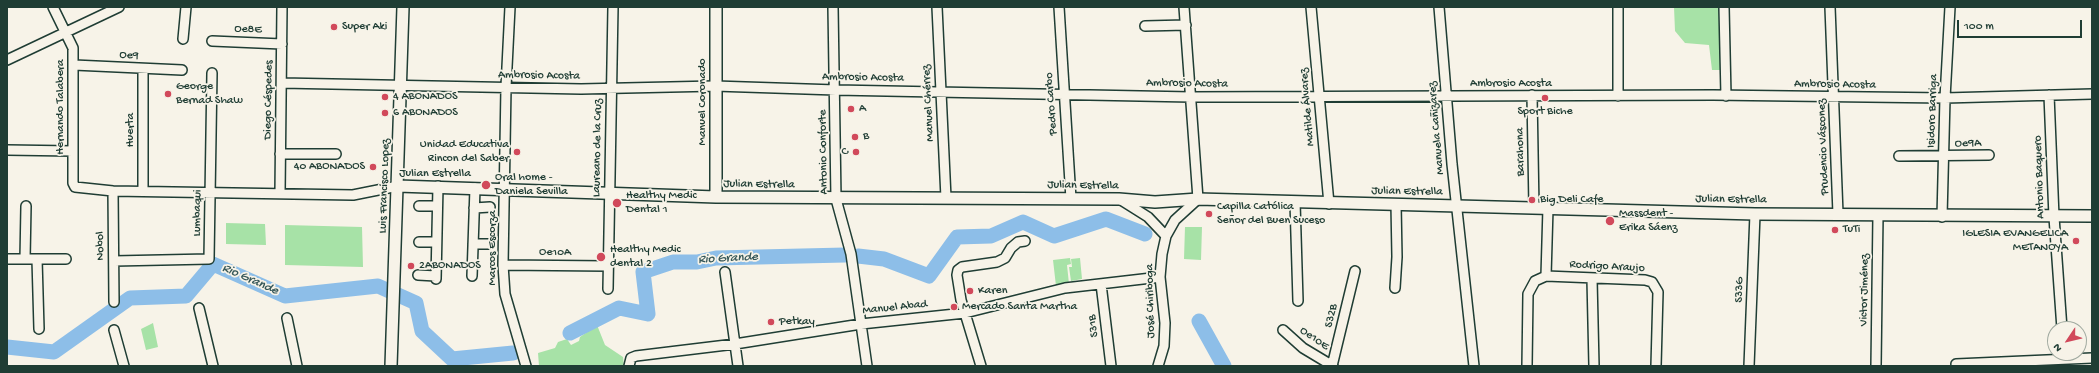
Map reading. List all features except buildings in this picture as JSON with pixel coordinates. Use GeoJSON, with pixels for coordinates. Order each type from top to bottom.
{"type":"FeatureCollection","features":[{"type":"Feature","properties":{"kind":"street","name":"Hernando Talabera"},"geometry":{"type":"LineString","coordinates":[[53,7],[73,48],[73,183],[75,187]]}},
{"type":"Feature","properties":{"kind":"street"},"geometry":{"type":"LineString","coordinates":[[7,60],[119,7]]}},
{"type":"Feature","properties":{"kind":"street"},"geometry":{"type":"LineString","coordinates":[[183,39],[186,7]]}},
{"type":"Feature","properties":{"kind":"street","name":"Diego Céspedes"},"geometry":{"type":"LineString","coordinates":[[280,193],[282,7]]}},
{"type":"Feature","properties":{"kind":"street","name":"Luis Francisco Lopez"},"geometry":{"type":"LineString","coordinates":[[391,366],[403,7]]}},
{"type":"Feature","properties":{"kind":"street","name":"Marcos Escorza"},"geometry":{"type":"LineString","coordinates":[[510,7],[506,87],[505,190],[502,265],[506,299],[526,366]]}},
{"type":"Feature","properties":{"kind":"street","name":"Laureano de la Cruz"},"geometry":{"type":"LineString","coordinates":[[608,289],[607,266],[613,7]]}},
{"type":"Feature","properties":{"kind":"street","name":"Manuel Coronado"},"geometry":{"type":"LineString","coordinates":[[716,7],[716,197]]}},
{"type":"Feature","properties":{"kind":"street","name":"Antonio Conforte"},"geometry":{"type":"LineString","coordinates":[[833,7],[836,90],[836,198],[851,254],[867,366]]}},
{"type":"Feature","properties":{"kind":"street","name":"Manuel Chérrez"},"geometry":{"type":"LineString","coordinates":[[937,7],[946,198]]}},
{"type":"Feature","properties":{"kind":"street","name":"Pedro Carbo"},"geometry":{"type":"LineString","coordinates":[[1058,7],[1071,199]]}},
{"type":"Feature","properties":{"kind":"street"},"geometry":{"type":"LineString","coordinates":[[1184,7],[1198,200]]}},
{"type":"Feature","properties":{"kind":"street","name":"Matilde Álvarez"},"geometry":{"type":"LineString","coordinates":[[1311,7],[1329,204]]}},
{"type":"Feature","properties":{"kind":"street","name":"Manuela Cañizarez"},"geometry":{"type":"LineString","coordinates":[[1439,7],[1445,96],[1474,366]]}},
{"type":"Feature","properties":{"kind":"street"},"geometry":{"type":"LineString","coordinates":[[1618,7],[1618,96]]}},
{"type":"Feature","properties":{"kind":"street"},"geometry":{"type":"LineString","coordinates":[[1724,7],[1726,96]]}},
{"type":"Feature","properties":{"kind":"street","name":"Prudencio Vásconez"},"geometry":{"type":"LineString","coordinates":[[1830,7],[1838,214]]}},
{"type":"Feature","properties":{"kind":"street","name":"Isidoro Barriga"},"geometry":{"type":"LineString","coordinates":[[1942,217],[1945,98],[1950,7]]}},
{"type":"Feature","properties":{"kind":"street"},"geometry":{"type":"LineString","coordinates":[[1145,26],[1186,25]]}},
{"type":"Feature","properties":{"kind":"street","name":"Oe8E"},"geometry":{"type":"LineString","coordinates":[[212,41],[282,44]]}},
{"type":"Feature","properties":{"kind":"street","name":"Oe9"},"geometry":{"type":"LineString","coordinates":[[74,65],[182,70]]}},
{"type":"Feature","properties":{"kind":"street","name":"Huerta"},"geometry":{"type":"LineString","coordinates":[[143,69],[143,191]]}},
{"type":"Feature","properties":{"kind":"street","name":"Lumbaqui"},"geometry":{"type":"LineString","coordinates":[[114,261],[209,259],[212,73]]}},
{"type":"Feature","properties":{"kind":"street","name":"Ambrosio Acosta"},"geometry":{"type":"LineString","coordinates":[[282,83],[401,87],[611,88],[715,86],[836,90],[1191,97],[1726,96],[1945,98],[2092,94]]}},
{"type":"Feature","properties":{"kind":"street","name":"Antonio Baquero"},"geometry":{"type":"LineString","coordinates":[[2049,95],[2054,217],[2061,321]]}},
{"type":"Feature","properties":{"kind":"street","name":"Barahona"},"geometry":{"type":"LineString","coordinates":[[1532,96],[1534,208]]}},
{"type":"Feature","properties":{"kind":"street"},"geometry":{"type":"LineString","coordinates":[[7,150],[73,151]]}},
{"type":"Feature","properties":{"kind":"street"},"geometry":{"type":"LineString","coordinates":[[280,154],[336,154]]}},
{"type":"Feature","properties":{"kind":"street","name":"Oe9A"},"geometry":{"type":"LineString","coordinates":[[1899,156],[1989,155]]}},
{"type":"Feature","properties":{"kind":"street","name":"Julian Estrella"},"geometry":{"type":"LineString","coordinates":[[75,187],[113,191],[353,195],[398,186],[438,186],[505,190],[716,197],[1119,199],[1155,202],[1198,200],[1755,214],[1838,214],[1942,217],[2092,216]]}},
{"type":"Feature","properties":{"kind":"street"},"geometry":{"type":"LineString","coordinates":[[418,275],[436,278],[438,186]]}},
{"type":"Feature","properties":{"kind":"street"},"geometry":{"type":"LineString","coordinates":[[472,276],[475,188]]}},
{"type":"Feature","properties":{"kind":"street","name":"Nobol"},"geometry":{"type":"LineString","coordinates":[[113,191],[114,302]]}},
{"type":"Feature","properties":{"kind":"street"},"geometry":{"type":"LineString","coordinates":[[1119,199],[1148,217],[1166,236]]}},
{"type":"Feature","properties":{"kind":"street","name":"José Chiriboga"},"geometry":{"type":"LineString","coordinates":[[1158,366],[1164,346],[1165,323],[1160,277],[1162,254],[1166,236],[1175,220],[1198,200]]}},
{"type":"Feature","properties":{"kind":"street"},"geometry":{"type":"LineString","coordinates":[[1295,202],[1298,301]]}},
{"type":"Feature","properties":{"kind":"street"},"geometry":{"type":"LineString","coordinates":[[1395,288],[1397,257],[1396,204]]}},
{"type":"Feature","properties":{"kind":"street"},"geometry":{"type":"LineString","coordinates":[[25,259],[26,206]]}},
{"type":"Feature","properties":{"kind":"street"},"geometry":{"type":"LineString","coordinates":[[419,206],[437,206]]}},
{"type":"Feature","properties":{"kind":"street"},"geometry":{"type":"LineString","coordinates":[[474,208],[490,207]]}},
{"type":"Feature","properties":{"kind":"street"},"geometry":{"type":"LineString","coordinates":[[1527,366],[1528,294],[1535,281],[1546,276],[1548,208]]}},
{"type":"Feature","properties":{"kind":"street","name":"S33G"},"geometry":{"type":"LineString","coordinates":[[1749,366],[1755,214]]}},
{"type":"Feature","properties":{"kind":"street","name":"Victor Jiménez"},"geometry":{"type":"LineString","coordinates":[[1876,366],[1878,215]]}},
{"type":"Feature","properties":{"kind":"street"},"geometry":{"type":"LineString","coordinates":[[981,366],[965,313],[956,275],[958,270],[962,267],[1001,260],[1005,258],[1014,246],[1025,241]]}},
{"type":"Feature","properties":{"kind":"street"},"geometry":{"type":"LineString","coordinates":[[419,242],[436,242]]}},
{"type":"Feature","properties":{"kind":"street"},"geometry":{"type":"LineString","coordinates":[[472,244],[488,244]]}},
{"type":"Feature","properties":{"kind":"street"},"geometry":{"type":"LineString","coordinates":[[7,259],[66,259]]}},
{"type":"Feature","properties":{"kind":"street"},"geometry":{"type":"LineString","coordinates":[[37,259],[39,329]]}},
{"type":"Feature","properties":{"kind":"street","name":"Oe10A"},"geometry":{"type":"LineString","coordinates":[[502,265],[607,266]]}},
{"type":"Feature","properties":{"kind":"street","name":"S32B"},"geometry":{"type":"LineString","coordinates":[[1333,366],[1355,271]]}},
{"type":"Feature","properties":{"kind":"street"},"geometry":{"type":"LineString","coordinates":[[725,272],[738,366]]}},
{"type":"Feature","properties":{"kind":"street","name":"Rodrigo Araujo"},"geometry":{"type":"LineString","coordinates":[[1546,276],[1645,280],[1655,285],[1658,292],[1656,366]]}},
{"type":"Feature","properties":{"kind":"street","name":"Manuel Abad"},"geometry":{"type":"LineString","coordinates":[[630,362],[636,356],[735,344],[861,324],[965,313],[1065,288],[1160,277]]}},
{"type":"Feature","properties":{"kind":"street"},"geometry":{"type":"LineString","coordinates":[[1592,278],[1594,366]]}},
{"type":"Feature","properties":{"kind":"street","name":"S31B"},"geometry":{"type":"LineString","coordinates":[[1101,284],[1111,366]]}},
{"type":"Feature","properties":{"kind":"street"},"geometry":{"type":"LineString","coordinates":[[199,308],[213,366]]}},
{"type":"Feature","properties":{"kind":"street"},"geometry":{"type":"LineString","coordinates":[[287,318],[297,366]]}},
{"type":"Feature","properties":{"kind":"street"},"geometry":{"type":"LineString","coordinates":[[114,330],[124,366]]}},
{"type":"Feature","properties":{"kind":"street","name":"Oe10E"},"geometry":{"type":"LineString","coordinates":[[1283,330],[1303,348],[1333,366]]}},
{"type":"Feature","properties":{"kind":"street"},"geometry":{"type":"LineString","coordinates":[[1956,364],[2047,360]]}},
{"type":"Feature","properties":{"kind":"green space"},"geometry":{"type":"Polygon","coordinates":[[[1674,7],[1719,7],[1722,70],[1712,70],[1709,45],[1685,43],[1675,31],[1674,7]]]}},
{"type":"Feature","properties":{"kind":"green space"},"geometry":{"type":"Polygon","coordinates":[[[226,223],[265,224],[266,245],[226,244],[226,223]]]}},
{"type":"Feature","properties":{"kind":"green space"},"geometry":{"type":"Polygon","coordinates":[[[285,225],[362,227],[363,267],[285,265],[285,225]]]}},
{"type":"Feature","properties":{"kind":"green space"},"geometry":{"type":"Polygon","coordinates":[[[1185,227],[1202,227],[1201,260],[1184,259],[1185,227]]]}},
{"type":"Feature","properties":{"kind":"green space"},"geometry":{"type":"Polygon","coordinates":[[[1070,258],[1071,264],[1067,265],[1069,284],[1056,286],[1053,260],[1070,258]]]}},
{"type":"Feature","properties":{"kind":"green space"},"geometry":{"type":"Polygon","coordinates":[[[1080,258],[1082,279],[1071,281],[1069,267],[1072,267],[1071,259],[1080,258]]]}},
{"type":"Feature","properties":{"kind":"green space"},"geometry":{"type":"Polygon","coordinates":[[[153,323],[158,347],[146,350],[141,329],[153,323]]]}},
{"type":"Feature","properties":{"kind":"green space"},"geometry":{"type":"Polygon","coordinates":[[[597,325],[605,345],[623,357],[624,366],[539,366],[538,353],[555,348],[558,342],[567,339],[571,345],[579,341],[580,337],[597,325]]]}},
{"type":"Feature","properties":{"kind":"waterway","name":"Rio Grande"},"geometry":{"type":"LineString","coordinates":[[858,256],[884,259],[929,276],[957,237],[991,236],[1023,222],[1054,236],[1106,219],[1145,234]]}},
{"type":"Feature","properties":{"kind":"waterway","name":"Rio Grande"},"geometry":{"type":"LineString","coordinates":[[570,333],[619,308],[648,314],[643,272],[673,262],[697,262],[716,258],[845,255]]}},
{"type":"Feature","properties":{"kind":"waterway","name":"Rio Grande"},"geometry":{"type":"LineString","coordinates":[[7,347],[54,352],[130,298],[186,296],[213,264],[285,296],[378,286],[416,303],[422,331],[452,359],[513,353]]}},
{"type":"Feature","properties":{"kind":"waterway","name":"Rio Grande"},"geometry":{"type":"LineString","coordinates":[[1199,321],[1224,366]]}},
{"type":"Feature","properties":{"kind":"place","name":"Super Aki"},"geometry":{"type":"Point","coordinates":[334,27]}},
{"type":"Feature","properties":{"kind":"place","name":"George Bernad Shaw"},"geometry":{"type":"Point","coordinates":[168,94]}},
{"type":"Feature","properties":{"kind":"place","name":"4 ABONADOS"},"geometry":{"type":"Point","coordinates":[385,97]}},
{"type":"Feature","properties":{"kind":"place","name":"Sport Biche"},"geometry":{"type":"Point","coordinates":[1545,98]}},
{"type":"Feature","properties":{"kind":"place","name":"A"},"geometry":{"type":"Point","coordinates":[851,109]}},
{"type":"Feature","properties":{"kind":"place","name":"6 ABONADOS"},"geometry":{"type":"Point","coordinates":[385,113]}},
{"type":"Feature","properties":{"kind":"place","name":"B"},"geometry":{"type":"Point","coordinates":[855,137]}},
{"type":"Feature","properties":{"kind":"place","name":"Unidad Educativa Rincon del Saber"},"geometry":{"type":"Point","coordinates":[517,152]}},
{"type":"Feature","properties":{"kind":"place","name":"C"},"geometry":{"type":"Point","coordinates":[856,152]}},
{"type":"Feature","properties":{"kind":"place","name":"40 ABONADOS"},"geometry":{"type":"Point","coordinates":[373,167]}},
{"type":"Feature","properties":{"kind":"place","name":"Oral home - Daniela Sevilla"},"geometry":{"type":"Point","coordinates":[486,185]}},
{"type":"Feature","properties":{"kind":"place","name":"Big Deli Cafe"},"geometry":{"type":"Point","coordinates":[1532,200]}},
{"type":"Feature","properties":{"kind":"place","name":"Healthy Medic Dental 1"},"geometry":{"type":"Point","coordinates":[617,203]}},
{"type":"Feature","properties":{"kind":"place","name":"Capilla Católica Señor del Buen Suceso"},"geometry":{"type":"Point","coordinates":[1209,214]}},
{"type":"Feature","properties":{"kind":"place","name":"Massdent - Erika Sáenz"},"geometry":{"type":"Point","coordinates":[1610,221]}},
{"type":"Feature","properties":{"kind":"place","name":"TuTi"},"geometry":{"type":"Point","coordinates":[1835,230]}},
{"type":"Feature","properties":{"kind":"place","name":"IGLESIA EVANGELICA METANOYA"},"geometry":{"type":"Point","coordinates":[2076,241]}},
{"type":"Feature","properties":{"kind":"place","name":"Healthy Medic dental 2"},"geometry":{"type":"Point","coordinates":[601,257]}},
{"type":"Feature","properties":{"kind":"place","name":"2ABONADOS"},"geometry":{"type":"Point","coordinates":[411,266]}},
{"type":"Feature","properties":{"kind":"place","name":"Karen"},"geometry":{"type":"Point","coordinates":[970,291]}},
{"type":"Feature","properties":{"kind":"place","name":"Mercado Santa Martha"},"geometry":{"type":"Point","coordinates":[954,307]}},
{"type":"Feature","properties":{"kind":"place","name":"Petkay"},"geometry":{"type":"Point","coordinates":[771,322]}}]}
